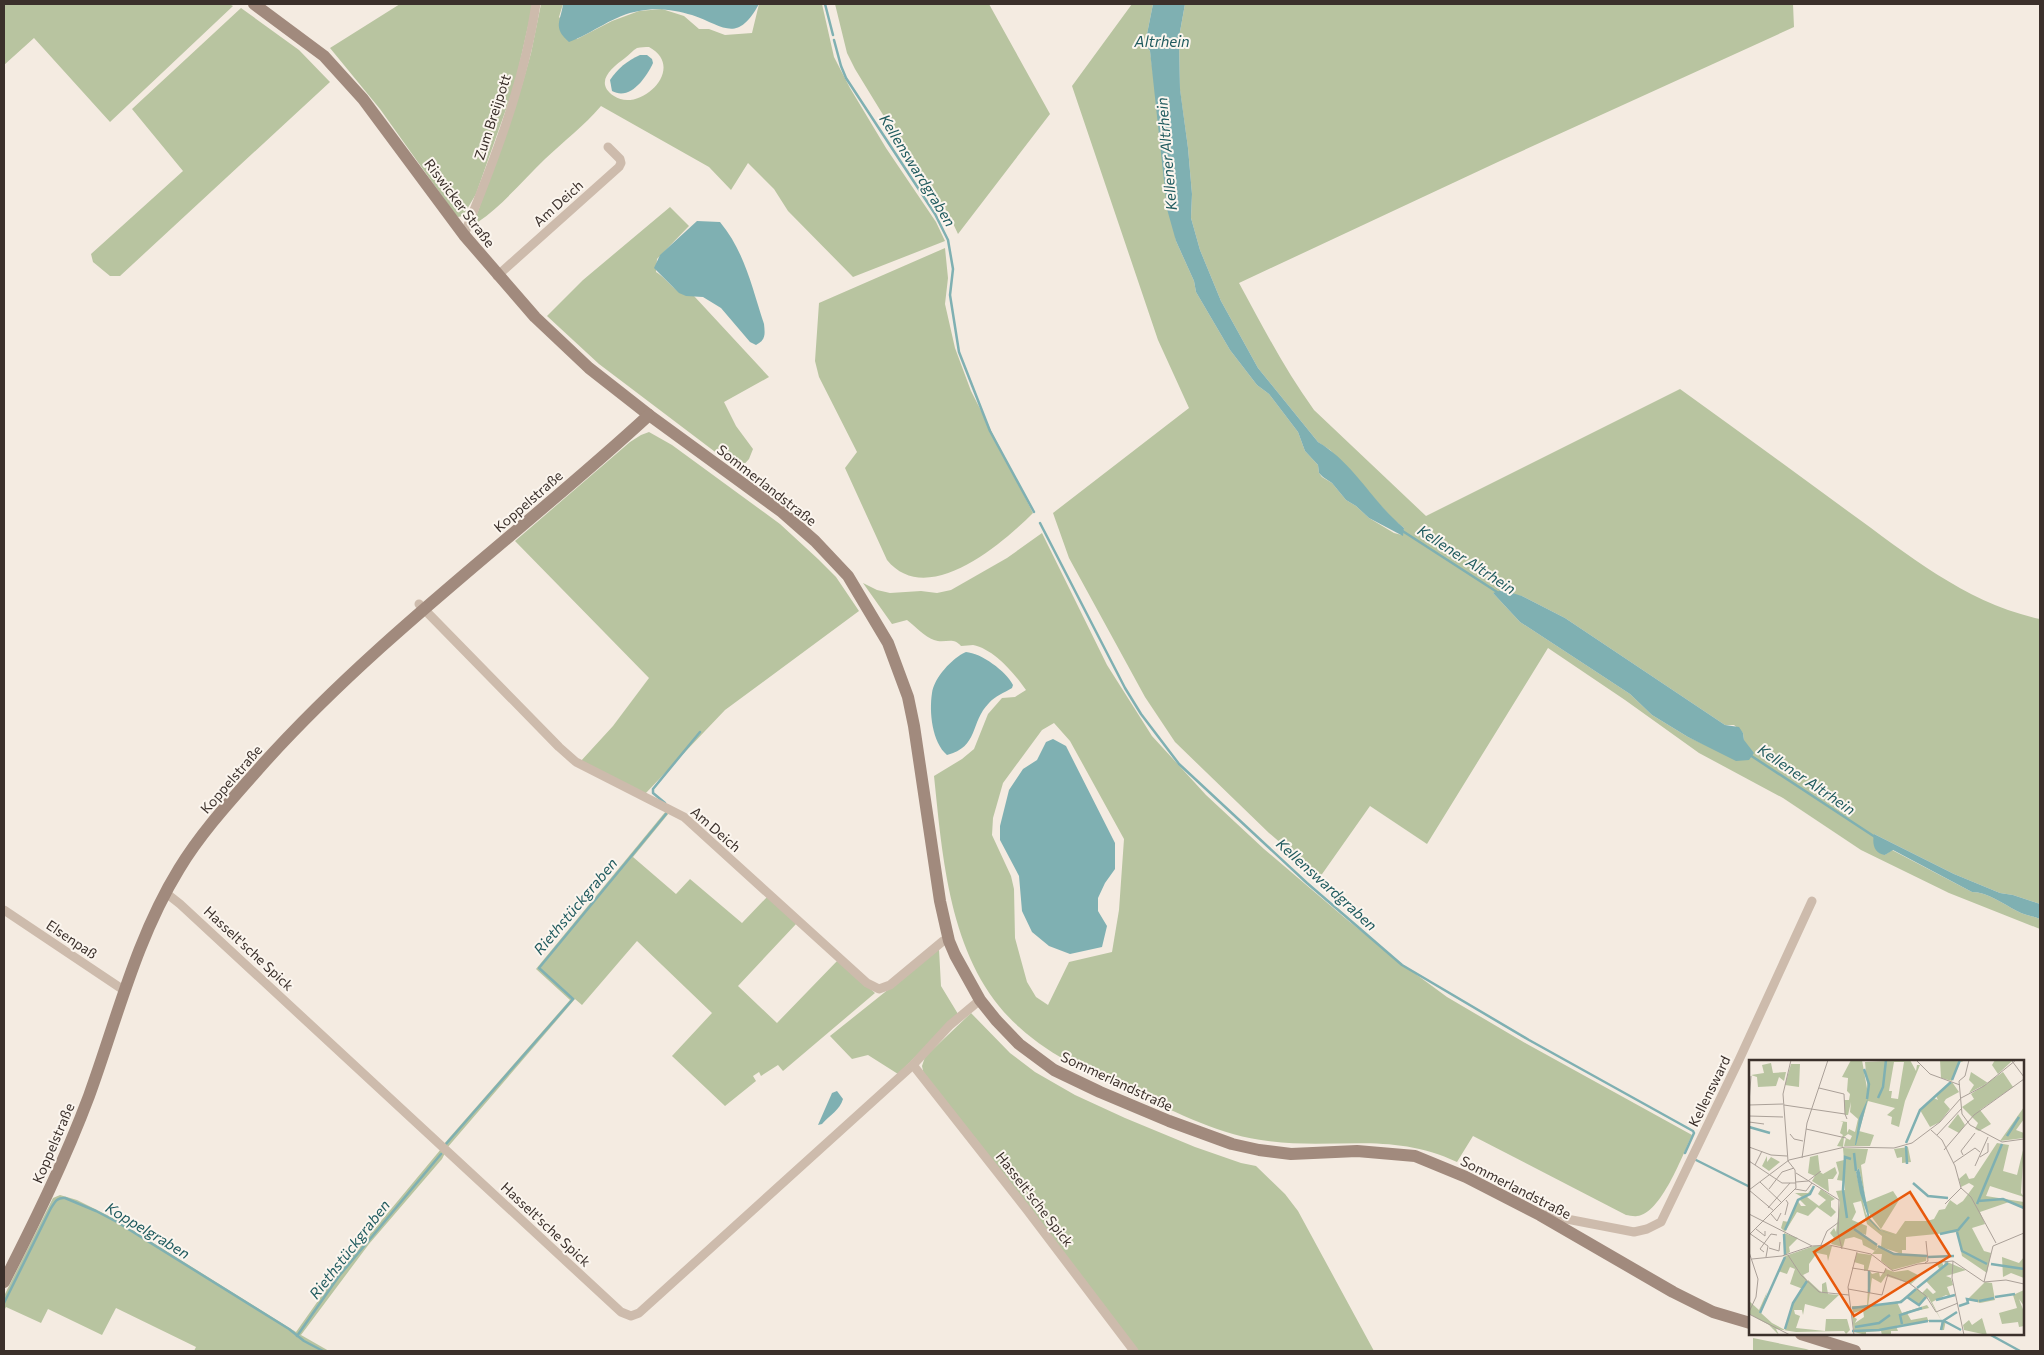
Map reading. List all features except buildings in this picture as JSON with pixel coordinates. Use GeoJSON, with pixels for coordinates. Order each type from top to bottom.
{"type":"FeatureCollection","features":[{"type":"Feature","properties":{"kind":"street","name":"Riswicker Straße"},"geometry":{"type":"LineString","coordinates":[[254,4],[324,56],[363,99],[464,236],[497,276],[535,317],[589,368],[649,415]]}},
{"type":"Feature","properties":{"kind":"street","name":"Zum Breijpott"},"geometry":{"type":"LineString","coordinates":[[464,236],[481,193],[517,87],[532,30],[536,4]]}},
{"type":"Feature","properties":{"kind":"street","name":"Am Deich"},"geometry":{"type":"LineString","coordinates":[[497,276],[619,167],[620,159],[608,147]]}},
{"type":"Feature","properties":{"kind":"street","name":"Koppelstraße"},"geometry":{"type":"LineString","coordinates":[[4,1282],[59,1169],[89,1096],[140,949],[180,868],[210,826],[284,741],[320,703],[422,607],[649,415]]}},
{"type":"Feature","properties":{"kind":"street","name":"Sommerlandstraße"},"geometry":{"type":"LineString","coordinates":[[649,415],[782,512],[815,541],[848,576],[888,643],[908,697],[912,716],[940,901],[949,941],[980,1000],[1019,1044],[1054,1070],[1169,1121],[1232,1144],[1291,1154],[1357,1151],[1415,1156],[1466,1177],[1540,1215],[1673,1292],[1713,1312],[1749,1323]]}},
{"type":"Feature","properties":{"kind":"street","name":"Am Deich"},"geometry":{"type":"LineString","coordinates":[[422,607],[576,762],[684,817],[867,983],[880,989],[890,985],[944,941],[949,941]]}},
{"type":"Feature","properties":{"kind":"street","name":"Hasselt'sche Spick"},"geometry":{"type":"LineString","coordinates":[[166,893],[188,910],[621,1312],[631,1316],[639,1313],[912,1065],[950,1026],[980,1000]]}},
{"type":"Feature","properties":{"kind":"street","name":"Kellensward"},"geometry":{"type":"LineString","coordinates":[[1540,1215],[1634,1232],[1647,1229],[1660,1222],[1739,1060],[1812,901]]}},
{"type":"Feature","properties":{"kind":"street","name":"Elsenpaß"},"geometry":{"type":"LineString","coordinates":[[4,910],[125,991]]}},
{"type":"Feature","properties":{"kind":"street","name":"Hasselt'sche Spick"},"geometry":{"type":"LineString","coordinates":[[912,1065],[1027,1210],[1134,1351]]}},
{"type":"Feature","properties":{"kind":"street"},"geometry":{"type":"LineString","coordinates":[[1804,1335],[1855,1351]]}},
{"type":"Feature","properties":{"kind":"green space"},"geometry":{"type":"Polygon","coordinates":[[[4,4],[229,4],[233,6],[110,122],[34,38],[4,65],[4,4]]]}},
{"type":"Feature","properties":{"kind":"green space"},"geometry":{"type":"Polygon","coordinates":[[[400,4],[533,4],[515,84],[476,194],[463,216],[458,217],[455,214],[380,109],[330,48],[400,4]]]}},
{"type":"Feature","properties":{"kind":"green space"},"geometry":{"type":"Polygon","coordinates":[[[541,4],[563,4],[559,17],[577,39],[612,21],[639,11],[662,9],[684,16],[699,29],[709,29],[725,35],[752,33],[759,4],[822,4],[834,57],[850,88],[886,148],[936,222],[945,241],[853,277],[788,211],[774,189],[748,163],[731,190],[709,167],[601,106],[504,200],[478,222],[476,220],[477,214],[522,85],[541,4]],[[649,47],[637,48],[607,75],[605,85],[608,91],[624,100],[636,99],[646,94],[656,86],[662,76],[664,66],[660,56],[649,47]]]}},
{"type":"Feature","properties":{"kind":"green space"},"geometry":{"type":"Polygon","coordinates":[[[835,4],[989,4],[1050,114],[958,234],[949,215],[896,136],[855,69],[847,53],[835,4]]]}},
{"type":"Feature","properties":{"kind":"green space"},"geometry":{"type":"Polygon","coordinates":[[[1132,4],[1153,4],[1145,44],[1150,51],[1176,241],[1194,281],[1196,292],[1230,350],[1257,385],[1269,394],[1298,432],[1305,451],[1318,465],[1319,473],[1322,477],[1332,483],[1346,500],[1369,518],[1394,533],[1402,535],[1404,528],[1393,519],[1330,450],[1318,442],[1258,368],[1221,301],[1200,250],[1191,218],[1192,194],[1180,90],[1179,37],[1185,4],[1793,4],[1794,27],[1239,283],[1284,364],[1314,410],[1426,516],[1680,389],[1894,545],[1940,576],[1988,602],[2013,612],[2040,619],[2040,904],[2013,895],[2000,893],[1954,874],[1874,834],[1885,855],[1892,850],[1972,892],[1990,896],[2020,912],[2040,919],[2040,929],[1949,893],[1861,850],[1783,798],[1699,753],[1548,648],[1427,844],[1370,806],[1320,877],[1269,833],[1175,742],[1145,697],[1069,558],[1053,513],[1189,408],[1158,340],[1072,86],[1132,4]],[[1493,593],[1520,622],[1630,694],[1652,715],[1688,737],[1710,747],[1744,740],[1743,733],[1734,725],[1725,725],[1565,618],[1522,596],[1493,593]]]}},
{"type":"Feature","properties":{"kind":"green space"},"geometry":{"type":"Polygon","coordinates":[[[241,8],[299,50],[330,82],[120,276],[110,276],[93,262],[91,254],[183,171],[132,109],[241,8]]]}},
{"type":"Feature","properties":{"kind":"green space"},"geometry":{"type":"Polygon","coordinates":[[[670,207],[689,226],[657,259],[656,272],[678,291],[688,296],[694,296],[769,377],[724,402],[736,426],[753,449],[749,459],[739,470],[599,364],[547,316],[583,280],[670,207]]]}},
{"type":"Feature","properties":{"kind":"green space"},"geometry":{"type":"Polygon","coordinates":[[[945,248],[948,278],[945,304],[955,348],[971,391],[1033,513],[984,554],[943,575],[922,578],[903,573],[887,560],[845,468],[857,452],[819,377],[815,361],[819,303],[945,248]]]}},
{"type":"Feature","properties":{"kind":"green space"},"geometry":{"type":"Polygon","coordinates":[[[649,432],[672,445],[780,524],[836,577],[859,611],[725,710],[645,794],[580,762],[613,726],[649,678],[515,541],[630,442],[649,432]]]}},
{"type":"Feature","properties":{"kind":"green space"},"geometry":{"type":"Polygon","coordinates":[[[1042,533],[1107,665],[1152,736],[1206,795],[1264,849],[1345,918],[1447,997],[1527,1044],[1692,1135],[1663,1195],[1646,1213],[1637,1216],[1626,1215],[1473,1136],[1457,1162],[1409,1147],[1363,1143],[1317,1144],[1268,1141],[1217,1129],[1090,1073],[1046,1048],[1019,1027],[996,1002],[978,974],[964,943],[947,877],[941,843],[934,776],[962,759],[974,749],[988,714],[1002,698],[1015,697],[1026,690],[1003,663],[981,647],[973,645],[961,646],[955,641],[931,639],[907,620],[892,624],[863,583],[877,590],[890,593],[921,591],[937,593],[951,590],[1007,558],[1042,533]],[[1054,723],[1042,730],[1003,783],[993,818],[992,835],[1011,876],[1014,889],[1015,938],[1027,982],[1036,997],[1048,1005],[1069,962],[1112,952],[1119,910],[1124,839],[1070,741],[1054,723]]]}},
{"type":"Feature","properties":{"kind":"green space"},"geometry":{"type":"Polygon","coordinates":[[[666,811],[669,813],[633,857],[676,894],[690,879],[742,923],[767,897],[797,923],[738,986],[777,1023],[838,960],[875,993],[783,1071],[778,1065],[761,1076],[759,1072],[753,1076],[756,1081],[725,1106],[672,1056],[712,1013],[637,941],[582,1005],[575,999],[447,1148],[443,1145],[570,1000],[536,969],[666,811]]]}},
{"type":"Feature","properties":{"kind":"green space"},"geometry":{"type":"Polygon","coordinates":[[[939,949],[941,986],[958,1014],[898,1074],[868,1055],[852,1059],[830,1036],[939,949]]]}},
{"type":"Feature","properties":{"kind":"green space"},"geometry":{"type":"Polygon","coordinates":[[[971,1013],[1010,1053],[1035,1072],[1075,1095],[1195,1147],[1241,1163],[1256,1166],[1285,1194],[1298,1211],[1374,1351],[1138,1351],[924,1075],[922,1066],[925,1057],[971,1013]]]}},
{"type":"Feature","properties":{"kind":"green space"},"geometry":{"type":"Polygon","coordinates":[[[441,1149],[445,1153],[442,1159],[369,1244],[301,1335],[329,1351],[194,1351],[196,1347],[116,1308],[102,1335],[48,1309],[41,1323],[6,1307],[4,1311],[4,1296],[53,1198],[60,1195],[77,1200],[115,1219],[296,1332],[337,1274],[441,1149]]]}},
{"type":"Feature","properties":{"kind":"green space"},"geometry":{"type":"Polygon","coordinates":[[[1753,1338],[1806,1349],[1812,1351],[1753,1351],[1753,1338]]]}},
{"type":"Feature","properties":{"kind":"water"},"geometry":{"type":"Polygon","coordinates":[[[563,4],[759,4],[744,24],[737,28],[721,27],[692,15],[679,12],[653,9],[621,16],[569,42],[559,28],[563,4]]]}},
{"type":"Feature","properties":{"kind":"water","name":"Altrhein"},"geometry":{"type":"Polygon","coordinates":[[[1153,4],[1185,4],[1179,37],[1180,89],[1192,194],[1191,218],[1200,250],[1221,301],[1258,368],[1318,442],[1343,461],[1382,507],[1404,528],[1403,536],[1369,518],[1346,500],[1332,483],[1319,473],[1318,465],[1305,451],[1298,432],[1269,394],[1257,385],[1230,350],[1196,292],[1194,281],[1176,241],[1167,209],[1150,51],[1145,44],[1153,4]]]}},
{"type":"Feature","properties":{"kind":"water"},"geometry":{"type":"Polygon","coordinates":[[[640,55],[647,55],[652,59],[653,63],[642,81],[625,93],[612,91],[610,80],[616,72],[623,65],[640,55]]]}},
{"type":"Feature","properties":{"kind":"water"},"geometry":{"type":"Polygon","coordinates":[[[697,221],[720,222],[742,258],[764,324],[764,336],[762,341],[756,345],[750,342],[721,308],[703,297],[686,296],[679,293],[654,268],[660,255],[697,221]]]}},
{"type":"Feature","properties":{"kind":"water"},"geometry":{"type":"Polygon","coordinates":[[[1502,590],[1522,596],[1565,618],[1725,725],[1739,727],[1743,733],[1744,740],[1754,753],[1749,760],[1736,761],[1688,737],[1652,715],[1630,694],[1520,622],[1493,593],[1502,590]]]}},
{"type":"Feature","properties":{"kind":"water"},"geometry":{"type":"Polygon","coordinates":[[[966,652],[986,659],[1005,674],[1013,685],[1012,688],[991,701],[983,710],[973,733],[964,746],[947,755],[938,742],[931,718],[933,687],[944,669],[966,652]]]}},
{"type":"Feature","properties":{"kind":"water"},"geometry":{"type":"Polygon","coordinates":[[[1053,739],[1066,746],[1115,843],[1115,869],[1105,883],[1098,898],[1098,911],[1107,926],[1102,947],[1070,954],[1049,946],[1032,932],[1022,911],[1019,876],[1000,840],[1000,826],[1009,790],[1023,769],[1037,760],[1046,742],[1053,739]]]}},
{"type":"Feature","properties":{"kind":"water"},"geometry":{"type":"Polygon","coordinates":[[[1874,834],[1954,874],[2000,893],[2013,895],[2040,904],[2040,919],[2020,912],[1990,896],[1972,892],[1893,850],[1885,855],[1881,854],[1875,848],[1874,834]]]}},
{"type":"Feature","properties":{"kind":"water"},"geometry":{"type":"Polygon","coordinates":[[[837,1091],[843,1099],[842,1103],[822,1124],[818,1125],[832,1093],[837,1091]]]}},
{"type":"Feature","properties":{"kind":"waterway","name":"Kellenswardgraben"},"geometry":{"type":"LineString","coordinates":[[825,4],[833,35]]}},
{"type":"Feature","properties":{"kind":"waterway","name":"Kellenswardgraben"},"geometry":{"type":"LineString","coordinates":[[834,40],[846,78],[935,214],[948,240],[953,269],[950,295],[959,352],[990,431],[1034,512]]}},
{"type":"Feature","properties":{"kind":"waterway","name":"Kellenswardgraben"},"geometry":{"type":"LineString","coordinates":[[1040,523],[1125,688],[1141,714],[1179,764],[1307,883],[1402,965],[1529,1040],[1693,1131],[1694,1133],[1685,1153]]}},
{"type":"Feature","properties":{"kind":"waterway","name":"Kellener Altrhein"},"geometry":{"type":"LineString","coordinates":[[1401,530],[1497,592]]}},
{"type":"Feature","properties":{"kind":"waterway","name":"Riethstückgraben"},"geometry":{"type":"LineString","coordinates":[[665,803],[653,793],[653,789],[700,732]]}},
{"type":"Feature","properties":{"kind":"waterway","name":"Kellener Altrhein"},"geometry":{"type":"LineString","coordinates":[[1750,755],[1875,837]]}},
{"type":"Feature","properties":{"kind":"waterway","name":"Riethstückgraben"},"geometry":{"type":"LineString","coordinates":[[446,1144],[573,999],[539,968],[666,814]]}},
{"type":"Feature","properties":{"kind":"waterway","name":"Riethstückgraben"},"geometry":{"type":"LineString","coordinates":[[297,1336],[339,1276],[441,1154]]}},
{"type":"Feature","properties":{"kind":"waterway","name":"Kellenswardgraben"},"geometry":{"type":"LineString","coordinates":[[1694,1159],[1749,1186]]}},
{"type":"Feature","properties":{"kind":"waterway","name":"Koppelgraben"},"geometry":{"type":"LineString","coordinates":[[4,1303],[51,1208],[58,1199],[65,1198],[117,1222],[289,1329],[304,1341],[323,1351]]}},
{"type":"Feature","properties":{"kind":"waterway","name":"Kellenswardgraben"},"geometry":{"type":"LineString","coordinates":[[1991,1335],[2020,1351]]}}]}
